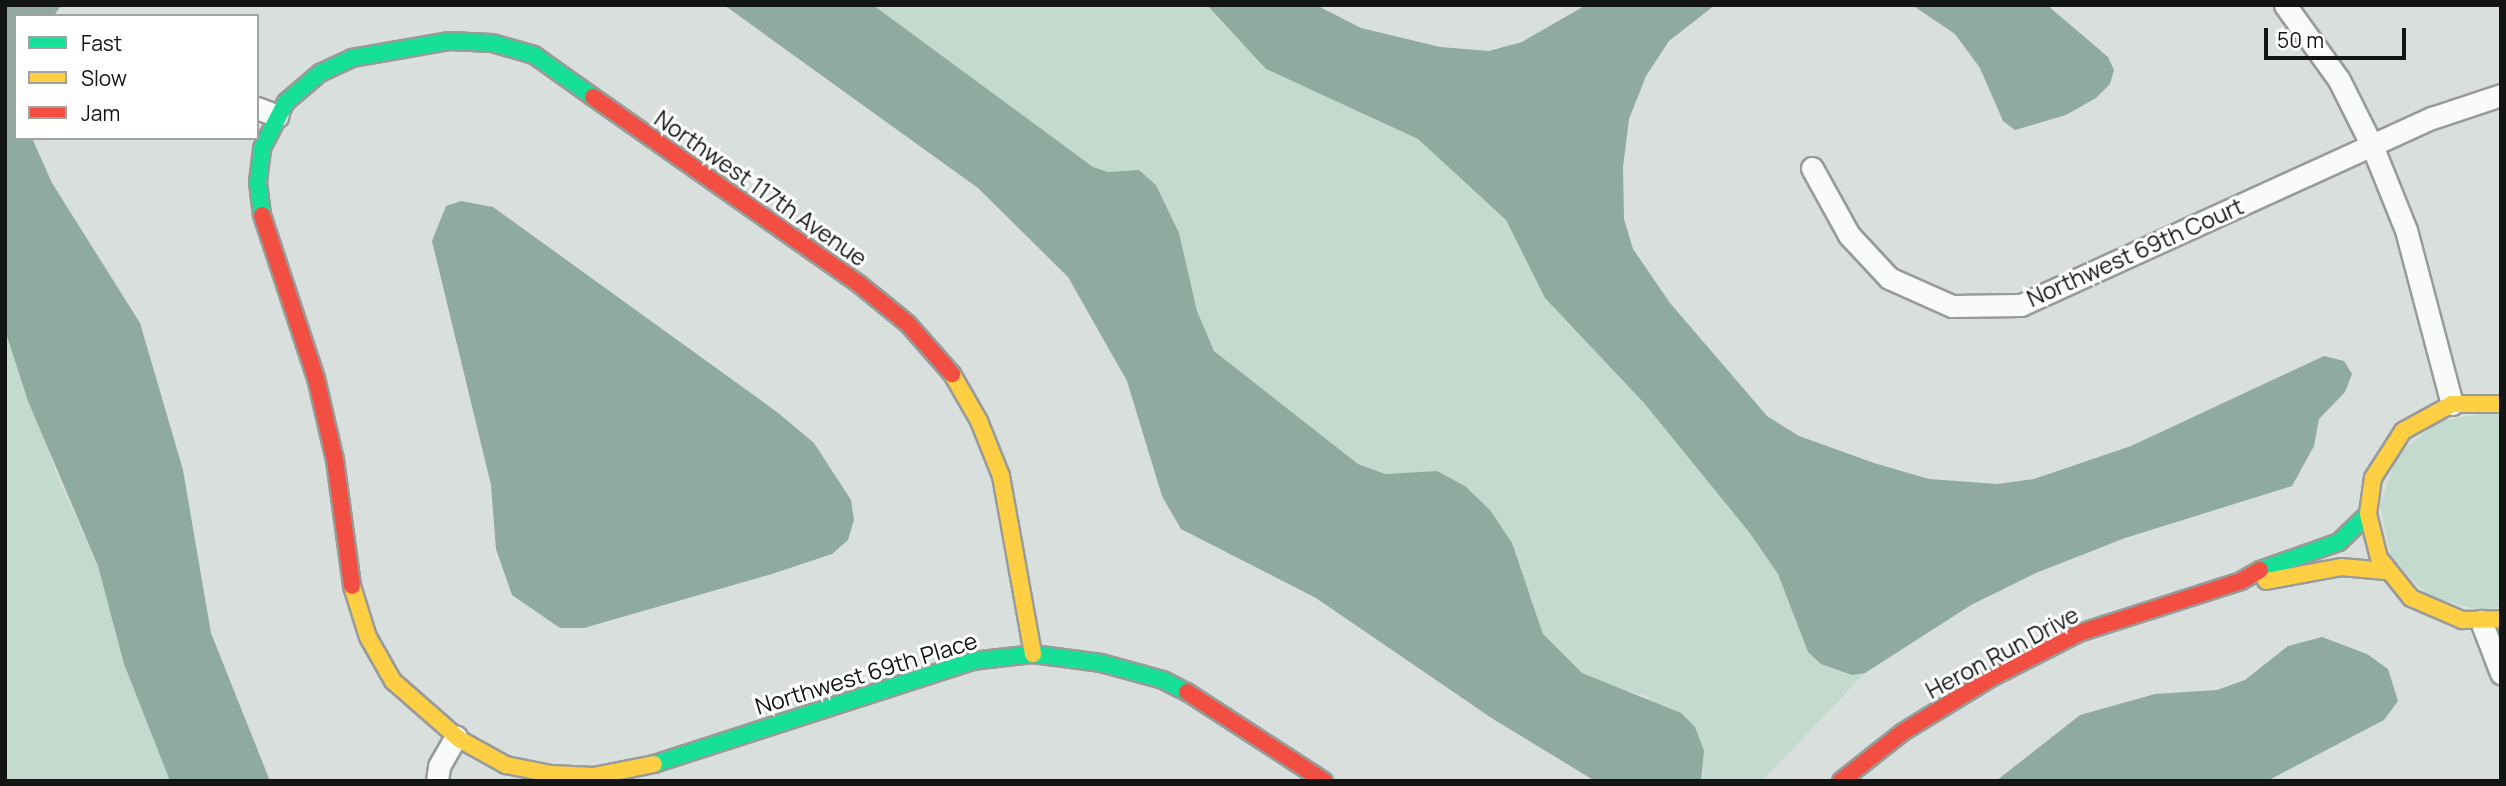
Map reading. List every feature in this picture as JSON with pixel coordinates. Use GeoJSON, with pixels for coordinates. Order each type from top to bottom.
{"type":"FeatureCollection","features":[{"type":"Feature","properties":{"kind":"street"},"geometry":{"type":"LineString","coordinates":[[2285,5],[2339,80],[2373,148],[2406,230],[2452,404]]}},
{"type":"Feature","properties":{"kind":"street","name":"Northwest 117th Avenue"},"geometry":{"type":"LineString","coordinates":[[264,132],[286,102],[320,73],[352,58],[449,41],[492,43],[534,55],[859,284],[908,324],[949,369],[979,421],[1001,476],[1033,654]]}},
{"type":"Feature","properties":{"kind":"street","name":"Northwest 69th Court"},"geometry":{"type":"LineString","coordinates":[[1812,168],[1849,235],[1889,278],[1952,306],[1989,308],[2021,304],[2067,287],[2274,188],[2373,148],[2432,118],[2501,94]]}},
{"type":"Feature","properties":{"kind":"street"},"geometry":{"type":"LineString","coordinates":[[259,115],[264,132]]}},
{"type":"Feature","properties":{"kind":"street","name":"Northwest 69th Place"},"geometry":{"type":"LineString","coordinates":[[264,132],[258,182],[264,224],[316,378],[335,460],[353,591],[368,637],[393,681],[456,737],[483,753],[509,774],[594,776],[639,769],[972,661],[1033,654],[1101,663],[1163,680],[1219,709],[1324,781]]}},
{"type":"Feature","properties":{"kind":"street"},"geometry":{"type":"LineString","coordinates":[[2501,404],[2452,404],[2418,419],[2391,444],[2374,478],[2368,514],[2373,544],[2386,571],[2427,608],[2491,620],[2501,673]]}},
{"type":"Feature","properties":{"kind":"street","name":"Heron Run Drive"},"geometry":{"type":"LineString","coordinates":[[1840,781],[1903,732],[1989,679],[2079,633],[2241,581],[2266,567],[2339,542],[2368,514]]}},
{"type":"Feature","properties":{"kind":"street","name":"Heron Run Drive"},"geometry":{"type":"LineString","coordinates":[[2241,581],[2280,582],[2340,567],[2386,571]]}},
{"type":"Feature","properties":{"kind":"street"},"geometry":{"type":"LineString","coordinates":[[438,781],[439,766],[456,737]]}},
{"type":"Feature","properties":{"kind":"shaded area"},"geometry":{"type":"Polygon","coordinates":[[[5,5],[61,5],[55,14],[14,14],[14,140],[33,140],[52,183],[140,323],[183,470],[211,633],[270,781],[170,781],[124,664],[98,566],[28,401],[5,330],[5,5]]]}},
{"type":"Feature","properties":{"kind":"shaded area"},"geometry":{"type":"Polygon","coordinates":[[[724,5],[873,5],[1093,167],[1108,172],[1139,170],[1156,185],[1179,233],[1197,311],[1214,351],[1358,464],[1385,474],[1437,471],[1465,486],[1490,510],[1512,543],[1543,634],[1582,673],[1681,713],[1695,727],[1704,751],[1701,781],[1595,781],[1493,719],[1316,598],[1181,529],[1162,496],[1127,381],[1068,277],[978,188],[724,5]]]}},
{"type":"Feature","properties":{"kind":"shaded area"},"geometry":{"type":"Polygon","coordinates":[[[873,5],[1207,5],[1266,69],[1418,139],[1506,220],[1545,298],[1644,403],[1749,532],[1778,574],[1808,652],[1852,675],[1865,673],[1762,781],[1701,781],[1704,773],[1648,696],[1607,686],[1582,673],[1560,654],[1543,634],[1531,596],[1437,471],[1385,474],[1358,464],[1214,351],[1197,311],[1179,233],[1156,185],[1139,170],[1108,172],[1093,167],[873,5]]]}},
{"type":"Feature","properties":{"kind":"shaded area"},"geometry":{"type":"Polygon","coordinates":[[[1207,5],[1316,5],[1361,28],[1440,47],[1489,51],[1522,42],[1586,5],[1715,5],[1669,41],[1646,76],[1629,119],[1623,167],[1624,219],[1633,249],[1670,303],[1767,416],[1799,436],[1874,463],[1929,479],[1997,484],[2034,479],[2131,446],[2324,356],[2344,361],[2352,374],[2345,392],[2319,419],[2314,446],[2292,486],[2125,538],[2036,573],[1971,605],[1865,673],[1852,675],[1821,664],[1808,652],[1778,574],[1749,532],[1644,403],[1545,298],[1506,220],[1418,139],[1266,69],[1207,5]]]}},
{"type":"Feature","properties":{"kind":"shaded area"},"geometry":{"type":"Polygon","coordinates":[[[1912,5],[2047,5],[2108,57],[2114,70],[2110,84],[2096,98],[2066,115],[2015,130],[2003,121],[1980,68],[1955,34],[1912,5]]]}},
{"type":"Feature","properties":{"kind":"shaded area"},"geometry":{"type":"Polygon","coordinates":[[[461,201],[493,207],[777,412],[814,443],[851,500],[854,520],[848,540],[832,554],[772,574],[584,628],[560,628],[512,595],[496,549],[491,485],[432,241],[446,206],[461,201]]]}},
{"type":"Feature","properties":{"kind":"shaded area"},"geometry":{"type":"Polygon","coordinates":[[[5,330],[58,478],[98,566],[124,664],[170,781],[5,781],[5,330]]]}},
{"type":"Feature","properties":{"kind":"shaded area"},"geometry":{"type":"Polygon","coordinates":[[[2491,413],[2501,415],[2501,607],[2481,610],[2428,596],[2391,557],[2380,505],[2397,455],[2438,421],[2491,413]]]}},
{"type":"Feature","properties":{"kind":"shaded area"},"geometry":{"type":"Polygon","coordinates":[[[2322,637],[2367,654],[2388,669],[2398,701],[2384,720],[2267,781],[1996,781],[2080,715],[2155,694],[2217,690],[2245,680],[2288,646],[2322,637]]]}},
{"type":"Feature","properties":{"kind":"traffic: fast"},"geometry":{"type":"LineString","coordinates":[[262,215],[258,182],[262,148],[286,102],[320,73],[352,58],[449,41],[492,43],[534,55],[593,97]]}},
{"type":"Feature","properties":{"kind":"traffic: fast"},"geometry":{"type":"LineString","coordinates":[[2260,570],[2339,542],[2368,514]]}},
{"type":"Feature","properties":{"kind":"traffic: fast"},"geometry":{"type":"LineString","coordinates":[[654,764],[972,661],[1033,654],[1101,663],[1163,680],[1187,692]]}},
{"type":"Feature","properties":{"kind":"traffic: slow"},"geometry":{"type":"LineString","coordinates":[[952,374],[979,421],[1001,476],[1033,654]]}},
{"type":"Feature","properties":{"kind":"traffic: slow"},"geometry":{"type":"LineString","coordinates":[[2501,404],[2452,404],[2403,431],[2373,478],[2368,514],[2379,558],[2411,598],[2462,620],[2501,619]]}},
{"type":"Feature","properties":{"kind":"traffic: slow"},"geometry":{"type":"LineString","coordinates":[[2266,581],[2341,567],[2386,571]]}},
{"type":"Feature","properties":{"kind":"traffic: slow"},"geometry":{"type":"LineString","coordinates":[[352,586],[368,637],[393,681],[459,739],[506,765],[551,774],[594,776],[654,764]]}},
{"type":"Feature","properties":{"kind":"traffic: jam"},"geometry":{"type":"LineString","coordinates":[[593,97],[859,284],[908,324],[952,374]]}},
{"type":"Feature","properties":{"kind":"traffic: jam"},"geometry":{"type":"LineString","coordinates":[[262,215],[316,378],[335,460],[352,586]]}},
{"type":"Feature","properties":{"kind":"traffic: jam"},"geometry":{"type":"LineString","coordinates":[[1841,781],[1903,732],[1989,679],[2079,633],[2241,581],[2260,570]]}},
{"type":"Feature","properties":{"kind":"traffic: jam"},"geometry":{"type":"LineString","coordinates":[[1187,692],[1324,781]]}}]}
